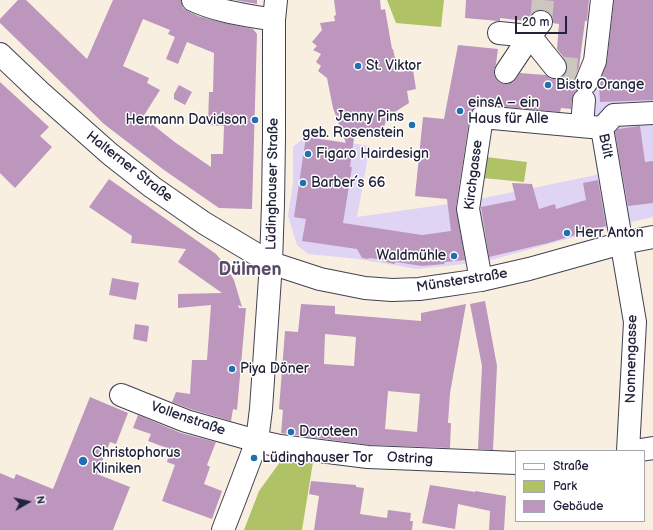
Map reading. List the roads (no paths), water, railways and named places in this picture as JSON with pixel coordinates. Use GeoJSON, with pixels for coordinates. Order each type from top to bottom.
{"type":"FeatureCollection","features":[{"type":"Feature","properties":{"kind":"street"},"geometry":{"type":"LineString","coordinates":[[193,0],[216,9],[275,10]]}},
{"type":"Feature","properties":{"kind":"street"},"geometry":{"type":"LineString","coordinates":[[602,0],[595,61],[586,81],[592,127],[614,115],[653,113]]}},
{"type":"Feature","properties":{"kind":"street","name":"Lüdinghauser Straße"},"geometry":{"type":"LineString","coordinates":[[223,530],[256,441],[261,409],[271,263],[275,10]]}},
{"type":"Feature","properties":{"kind":"street"},"geometry":{"type":"LineString","coordinates":[[499,33],[536,29]]}},
{"type":"Feature","properties":{"kind":"street"},"geometry":{"type":"LineString","coordinates":[[536,29],[555,67]]}},
{"type":"Feature","properties":{"kind":"street"},"geometry":{"type":"LineString","coordinates":[[506,72],[536,29]]}},
{"type":"Feature","properties":{"kind":"street","name":"Halterner Straße"},"geometry":{"type":"LineString","coordinates":[[0,54],[40,92],[116,159],[152,187],[204,223],[271,263]]}},
{"type":"Feature","properties":{"kind":"street","name":"Bült"},"geometry":{"type":"LineString","coordinates":[[493,114],[592,127],[622,243]]}},
{"type":"Feature","properties":{"kind":"street","name":"Kirchgasse"},"geometry":{"type":"LineString","coordinates":[[481,280],[468,209],[493,114]]}},
{"type":"Feature","properties":{"kind":"street","name":"Münsterstraße"},"geometry":{"type":"LineString","coordinates":[[271,263],[320,279],[372,288],[392,290],[419,289],[481,280],[529,269],[622,243],[653,237]]}},
{"type":"Feature","properties":{"kind":"street","name":"Nonnengasse"},"geometry":{"type":"LineString","coordinates":[[622,243],[635,322],[628,450]]}},
{"type":"Feature","properties":{"kind":"street","name":"Vollenstraße"},"geometry":{"type":"LineString","coordinates":[[121,395],[186,421],[256,441]]}},
{"type":"Feature","properties":{"kind":"street","name":"Ostring"},"geometry":{"type":"LineString","coordinates":[[256,441],[280,446],[368,457],[515,463]]}},
{"type":"Feature","properties":{"kind":"street"},"geometry":{"type":"LineString","coordinates":[[640,450],[653,448]]}},
{"type":"Feature","properties":{"kind":"tunnel"},"geometry":{"type":"LineString","coordinates":[[541,22],[543,0]]}},
{"type":"Feature","properties":{"kind":"tunnel"},"geometry":{"type":"LineString","coordinates":[[555,67],[584,70]]}},
{"type":"Feature","properties":{"kind":"place","name":"St. Viktor"},"geometry":{"type":"Point","coordinates":[358,66]}},
{"type":"Feature","properties":{"kind":"place","name":"Bistro Orange"},"geometry":{"type":"Point","coordinates":[548,85]}},
{"type":"Feature","properties":{"kind":"place","name":"einsA – ein Haus für Alle"},"geometry":{"type":"Point","coordinates":[460,111]}},
{"type":"Feature","properties":{"kind":"place","name":"Hermann Davidson"},"geometry":{"type":"Point","coordinates":[255,120]}},
{"type":"Feature","properties":{"kind":"place","name":"Jenny Pins geb. Rosenstein"},"geometry":{"type":"Point","coordinates":[412,125]}},
{"type":"Feature","properties":{"kind":"place","name":"Figaro Hairdesign"},"geometry":{"type":"Point","coordinates":[308,154]}},
{"type":"Feature","properties":{"kind":"place","name":"Barber´s 66"},"geometry":{"type":"Point","coordinates":[303,183]}},
{"type":"Feature","properties":{"kind":"place","name":"Herr Anton"},"geometry":{"type":"Point","coordinates":[567,233]}},
{"type":"Feature","properties":{"kind":"place","name":"Waldmühle"},"geometry":{"type":"Point","coordinates":[454,256]}},
{"type":"Feature","properties":{"kind":"place","name":"Piya Döner"},"geometry":{"type":"Point","coordinates":[232,369]}},
{"type":"Feature","properties":{"kind":"place","name":"Doroteen"},"geometry":{"type":"Point","coordinates":[291,432]}},
{"type":"Feature","properties":{"kind":"place","name":"Lüdinghauser Tor"},"geometry":{"type":"Point","coordinates":[254,458]}},
{"type":"Feature","properties":{"kind":"place","name":"Christophorus Kliniken"},"geometry":{"type":"Point","coordinates":[83,461]}},
{"type":"Feature","properties":{"kind":"district","name":"Dülmen"},"geometry":{"type":"Point","coordinates":[250,270]}}]}
